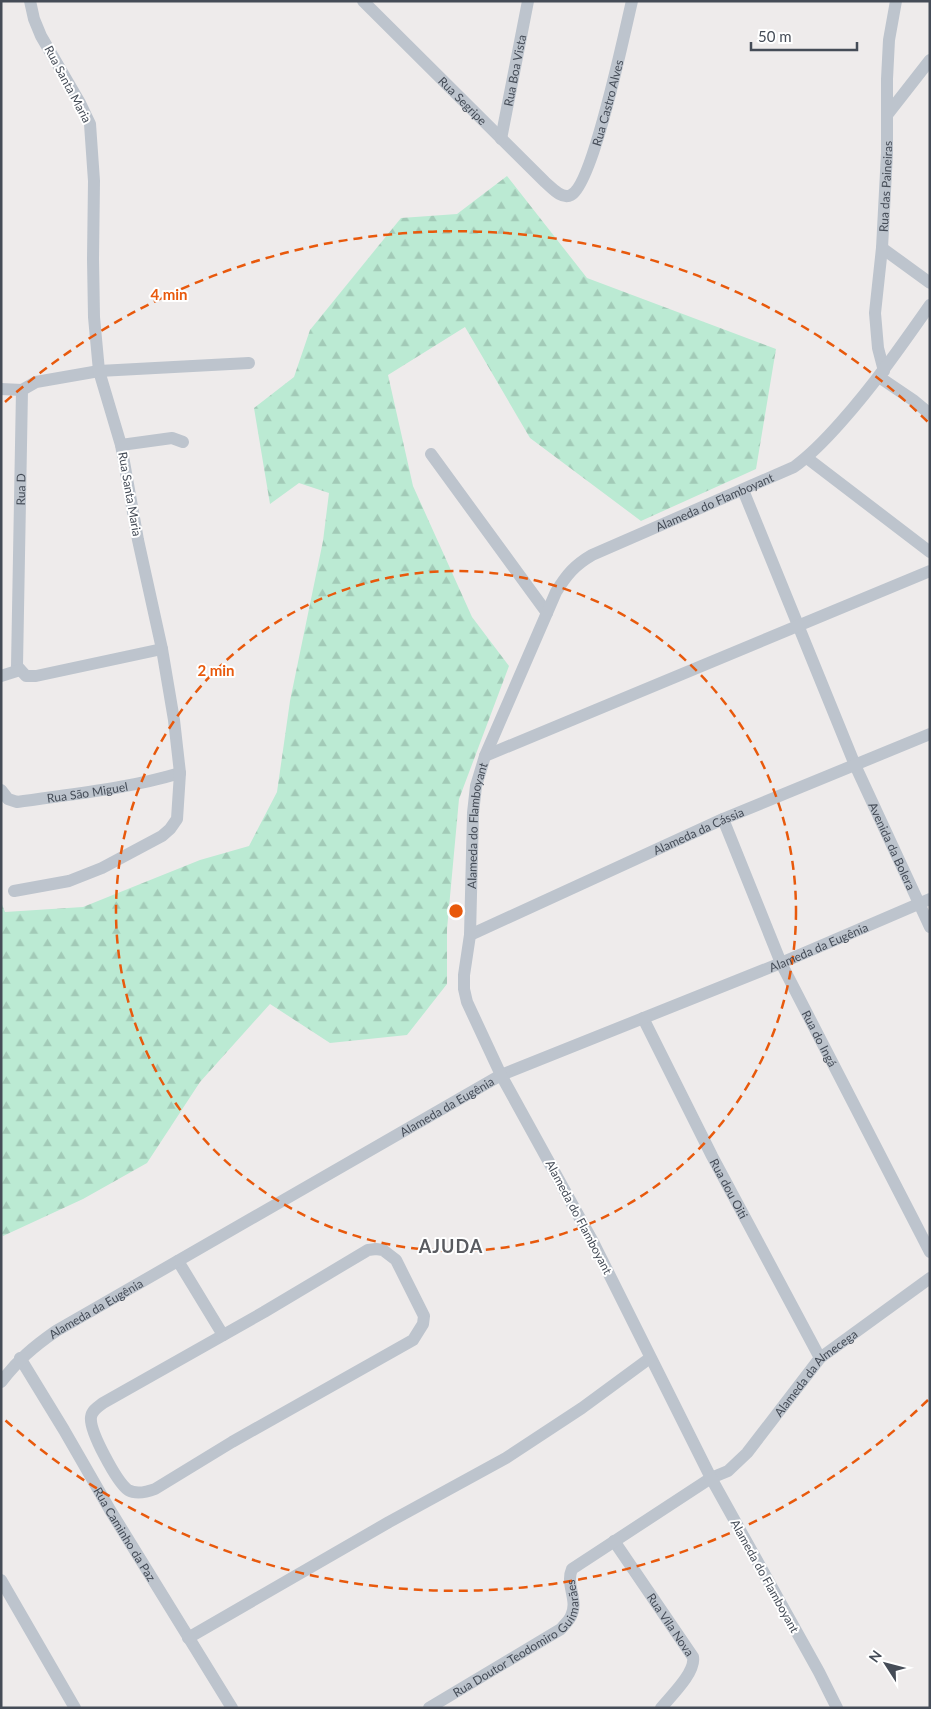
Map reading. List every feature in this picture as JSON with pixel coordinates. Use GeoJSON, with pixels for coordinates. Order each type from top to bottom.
{"type":"FeatureCollection","features":[{"type":"Feature","properties":{"kind":"street","name":"Rua Santa Maria"},"geometry":{"type":"LineString","coordinates":[[14,891],[69,881],[102,868],[162,836],[177,819],[180,773],[174,720],[162,649],[138,540],[121,445],[99,371],[94,317],[94,181],[90,124],[42,36],[34,19],[30,1]]}},
{"type":"Feature","properties":{"kind":"street","name":"Rua Segripe"},"geometry":{"type":"LineString","coordinates":[[363,1],[545,182],[560,195],[566,196]]}},
{"type":"Feature","properties":{"kind":"street","name":"Rua Boa Vista"},"geometry":{"type":"LineString","coordinates":[[501,139],[528,1]]}},
{"type":"Feature","properties":{"kind":"street","name":"Rua Castro Alves"},"geometry":{"type":"LineString","coordinates":[[566,196],[574,194],[581,185],[598,141],[632,1]]}},
{"type":"Feature","properties":{"kind":"street","name":"Rua das Paineiras"},"geometry":{"type":"LineString","coordinates":[[881,374],[875,313],[882,248],[887,153],[889,40],[896,1]]}},
{"type":"Feature","properties":{"kind":"street"},"geometry":{"type":"LineString","coordinates":[[887,115],[930,60]]}},
{"type":"Feature","properties":{"kind":"street"},"geometry":{"type":"LineString","coordinates":[[882,248],[930,283]]}},
{"type":"Feature","properties":{"kind":"street","name":"Alameda do Flamboyant"},"geometry":{"type":"LineString","coordinates":[[837,1708],[819,1672],[711,1478],[593,1242],[501,1075],[473,1017],[464,989],[464,975],[470,935],[473,813],[476,786],[485,756],[556,592],[566,576],[577,564],[592,555],[794,467],[807,458],[847,416],[881,374],[930,305]]}},
{"type":"Feature","properties":{"kind":"street"},"geometry":{"type":"LineString","coordinates":[[1,389],[22,390],[36,382],[99,371],[249,363]]}},
{"type":"Feature","properties":{"kind":"street"},"geometry":{"type":"LineString","coordinates":[[881,374],[930,414]]}},
{"type":"Feature","properties":{"kind":"street","name":"Rua D"},"geometry":{"type":"LineString","coordinates":[[20,670],[18,666],[22,390]]}},
{"type":"Feature","properties":{"kind":"street"},"geometry":{"type":"LineString","coordinates":[[121,445],[172,438],[183,442]]}},
{"type":"Feature","properties":{"kind":"street"},"geometry":{"type":"LineString","coordinates":[[431,454],[548,613]]}},
{"type":"Feature","properties":{"kind":"street"},"geometry":{"type":"LineString","coordinates":[[807,458],[930,552]]}},
{"type":"Feature","properties":{"kind":"street","name":"Avenida da Bolera"},"geometry":{"type":"LineString","coordinates":[[743,490],[855,765],[924,901],[930,927]]}},
{"type":"Feature","properties":{"kind":"street"},"geometry":{"type":"LineString","coordinates":[[485,756],[930,571]]}},
{"type":"Feature","properties":{"kind":"street"},"geometry":{"type":"LineString","coordinates":[[1,682],[2,676],[20,670],[26,676],[36,676],[162,649]]}},
{"type":"Feature","properties":{"kind":"street","name":"Alameda da Cássia"},"geometry":{"type":"LineString","coordinates":[[470,935],[723,819],[930,734]]}},
{"type":"Feature","properties":{"kind":"street","name":"Rua São Miguel"},"geometry":{"type":"LineString","coordinates":[[1,790],[8,799],[17,802],[104,790],[156,780],[180,773]]}},
{"type":"Feature","properties":{"kind":"street","name":"Rua do Ingá"},"geometry":{"type":"LineString","coordinates":[[723,819],[781,963],[930,1252]]}},
{"type":"Feature","properties":{"kind":"street","name":"Alameda da Eugênia"},"geometry":{"type":"LineString","coordinates":[[1,1382],[20,1358],[56,1331],[501,1075],[781,963],[924,901]]}},
{"type":"Feature","properties":{"kind":"street","name":"Rua dou Oiti"},"geometry":{"type":"LineString","coordinates":[[643,1018],[712,1156],[820,1358]]}},
{"type":"Feature","properties":{"kind":"street"},"geometry":{"type":"LineString","coordinates":[[376,1249],[383,1250],[396,1260],[424,1316],[419,1333],[405,1345],[232,1442],[155,1489],[142,1492],[128,1489],[120,1482],[91,1426],[92,1413],[103,1403],[223,1335],[368,1250],[376,1249]]}},
{"type":"Feature","properties":{"kind":"street"},"geometry":{"type":"LineString","coordinates":[[178,1261],[223,1335]]}},
{"type":"Feature","properties":{"kind":"street","name":"Alameda da Almecega"},"geometry":{"type":"LineString","coordinates":[[711,1478],[728,1471],[747,1453],[820,1358],[930,1278]]}},
{"type":"Feature","properties":{"kind":"street","name":"Rua Caminho da Paz"},"geometry":{"type":"LineString","coordinates":[[20,1358],[110,1510],[232,1708]]}},
{"type":"Feature","properties":{"kind":"street"},"geometry":{"type":"LineString","coordinates":[[188,1638],[389,1522],[506,1458],[582,1408],[650,1358]]}},
{"type":"Feature","properties":{"kind":"street","name":"Rua Doutor Teodomiro Guimarães"},"geometry":{"type":"LineString","coordinates":[[430,1708],[561,1629],[571,1616],[574,1608],[574,1600],[569,1582],[569,1575],[572,1569],[711,1478]]}},
{"type":"Feature","properties":{"kind":"street","name":"Rua Vila Nova"},"geometry":{"type":"LineString","coordinates":[[614,1541],[693,1656],[693,1664],[688,1675],[661,1708]]}},
{"type":"Feature","properties":{"kind":"street"},"geometry":{"type":"LineString","coordinates":[[1,1580],[75,1708]]}},
{"type":"Feature","properties":{"kind":"green space"},"geometry":{"type":"Polygon","coordinates":[[[507,176],[587,278],[776,349],[756,469],[641,521],[530,438],[465,327],[388,375],[413,486],[472,617],[509,666],[459,799],[447,929],[447,984],[407,1035],[330,1043],[270,1004],[200,1082],[147,1163],[83,1199],[3,1236],[1,1232],[1,902],[5,912],[83,907],[200,860],[249,846],[277,792],[290,701],[323,541],[329,493],[299,483],[270,504],[254,408],[294,377],[310,330],[401,218],[457,214],[507,176]]]}},
{"type":"Feature","properties":{"kind":"district","name":"AJUDA"},"geometry":{"type":"Point","coordinates":[451,1246]}}]}
